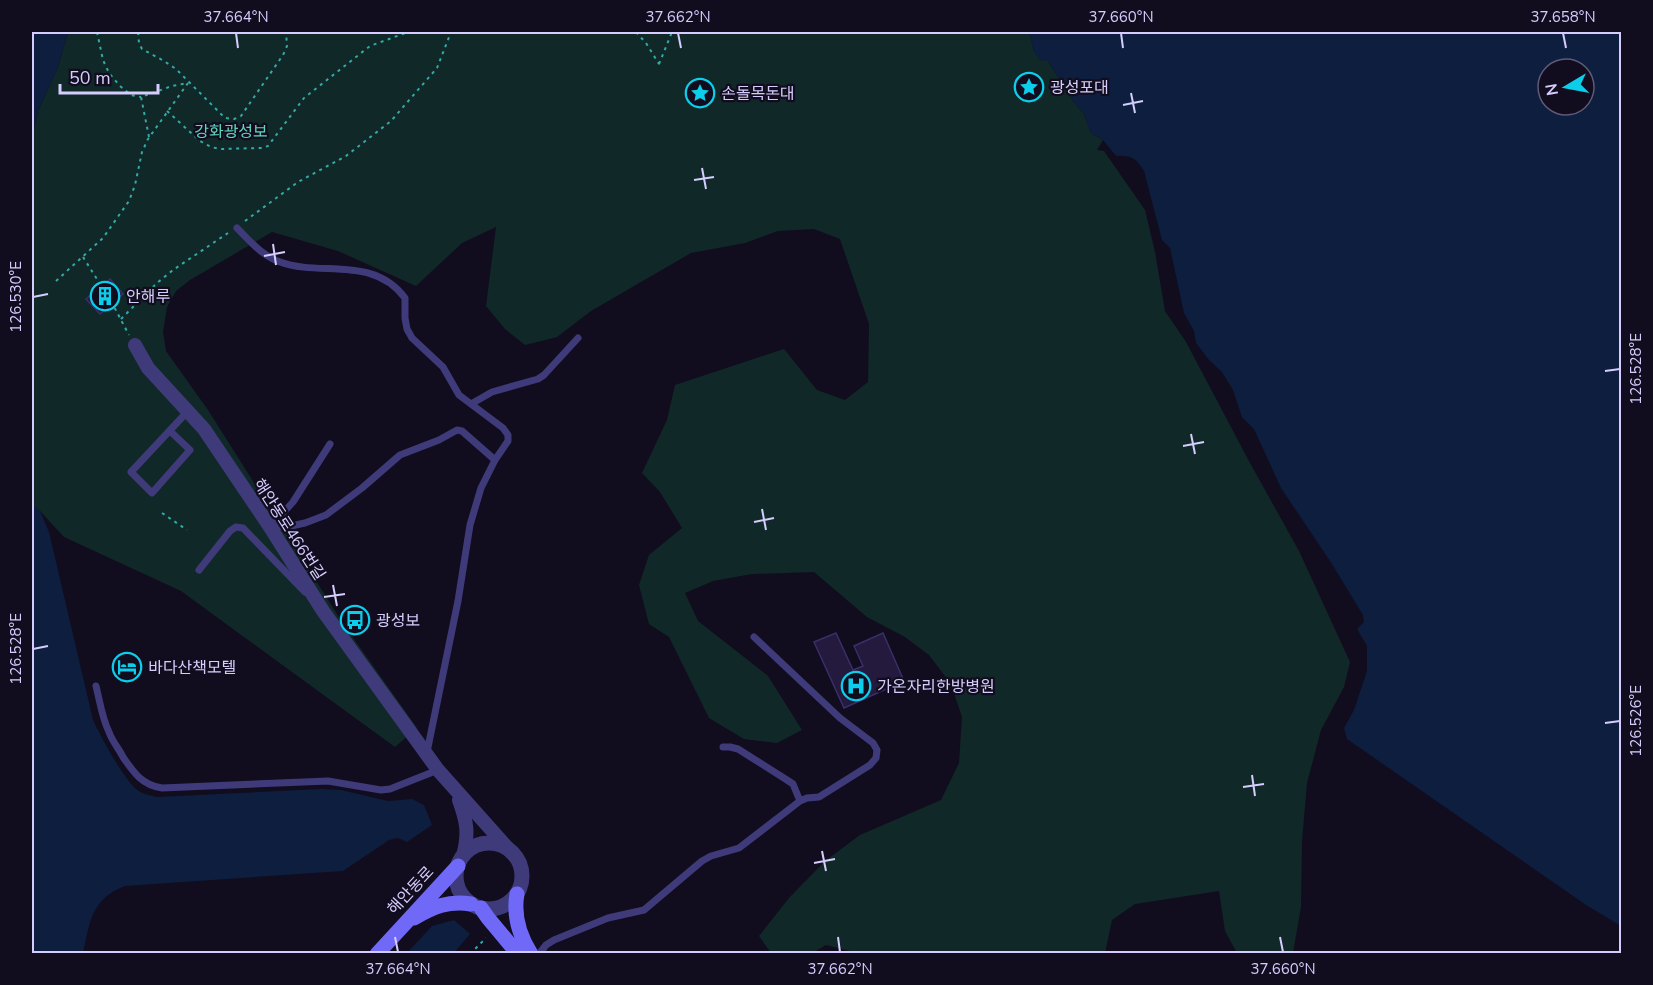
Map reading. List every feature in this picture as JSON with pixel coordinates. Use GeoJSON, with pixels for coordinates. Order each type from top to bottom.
{"type":"FeatureCollection","features":[{"type":"Feature","properties":{"kind":"main road","name":"해안동로"},"geometry":{"type":"LineString","coordinates":[[377,954],[461,861]]}},
{"type":"Feature","properties":{"kind":"main road"},"geometry":{"type":"LineString","coordinates":[[517,894],[514,907],[516,919],[519,931],[531,954]]}},
{"type":"Feature","properties":{"kind":"main road","name":"해안동로"},"geometry":{"type":"LineString","coordinates":[[389,939],[415,918],[440,905],[460,902],[476,906]]}},
{"type":"Feature","properties":{"kind":"main road"},"geometry":{"type":"LineString","coordinates":[[476,906],[518,954]]}},
{"type":"Feature","properties":{"kind":"street","name":"해안동로466번길"},"geometry":{"type":"LineString","coordinates":[[135,345],[148,368],[204,429],[323,611],[426,755],[513,854]]}},
{"type":"Feature","properties":{"kind":"street"},"geometry":{"type":"LineString","coordinates":[[457,792],[468,829],[467,841],[456,877],[458,888],[464,897],[476,906],[491,909],[510,902],[517,894],[522,874],[513,854],[504,847],[482,844],[472,848],[461,861]]}},
{"type":"Feature","properties":{"kind":"lane"},"geometry":{"type":"LineString","coordinates":[[237,228],[261,253],[278,261],[294,266],[355,270],[389,282],[405,298],[405,318],[412,338],[443,367],[459,395],[503,428],[508,435],[508,441],[495,459],[481,488],[470,525],[458,601],[426,755]]}},
{"type":"Feature","properties":{"kind":"lane"},"geometry":{"type":"LineString","coordinates":[[471,404],[492,392],[538,379],[578,338]]}},
{"type":"Feature","properties":{"kind":"lane"},"geometry":{"type":"LineString","coordinates":[[170,431],[190,450],[152,493],[130,472],[188,411]]}},
{"type":"Feature","properties":{"kind":"lane"},"geometry":{"type":"LineString","coordinates":[[270,527],[305,523],[326,515],[400,456],[439,440],[457,429],[495,459]]}},
{"type":"Feature","properties":{"kind":"lane"},"geometry":{"type":"LineString","coordinates":[[270,527],[293,502],[330,444]]}},
{"type":"Feature","properties":{"kind":"lane"},"geometry":{"type":"LineString","coordinates":[[199,570],[230,531],[236,527],[243,528],[323,611]]}},
{"type":"Feature","properties":{"kind":"lane"},"geometry":{"type":"LineString","coordinates":[[539,954],[546,945],[554,940],[608,918],[644,910],[702,861],[739,848],[800,801],[819,797],[870,765],[876,758],[877,750],[873,743],[840,718],[754,637]]}},
{"type":"Feature","properties":{"kind":"lane"},"geometry":{"type":"LineString","coordinates":[[96,686],[109,734],[132,771],[139,779],[153,787],[162,789],[320,780],[381,790],[390,789],[438,770]]}},
{"type":"Feature","properties":{"kind":"lane"},"geometry":{"type":"LineString","coordinates":[[723,747],[738,749],[793,784],[800,801]]}},
{"type":"Feature","properties":{"kind":"path"},"geometry":{"type":"LineString","coordinates":[[97,32],[103,60],[109,73],[131,95],[141,97],[188,82]]}},
{"type":"Feature","properties":{"kind":"path"},"geometry":{"type":"LineString","coordinates":[[138,32],[142,49],[176,69],[225,118],[234,119],[241,116],[283,55],[287,46],[286,32]]}},
{"type":"Feature","properties":{"kind":"path"},"geometry":{"type":"LineString","coordinates":[[167,111],[200,141],[211,147],[220,149],[268,146],[304,98],[370,46],[408,32]]}},
{"type":"Feature","properties":{"kind":"path"},"geometry":{"type":"LineString","coordinates":[[121,319],[172,270],[237,228],[297,182],[346,156],[391,121],[437,68],[451,32]]}},
{"type":"Feature","properties":{"kind":"path"},"geometry":{"type":"LineString","coordinates":[[636,32],[659,64],[672,32]]}},
{"type":"Feature","properties":{"kind":"path"},"geometry":{"type":"LineString","coordinates":[[56,281],[103,238],[129,201],[142,152],[149,137],[188,82]]}},
{"type":"Feature","properties":{"kind":"path"},"geometry":{"type":"LineString","coordinates":[[141,97],[149,137]]}},
{"type":"Feature","properties":{"kind":"path"},"geometry":{"type":"LineString","coordinates":[[82,257],[135,345]]}},
{"type":"Feature","properties":{"kind":"path"},"geometry":{"type":"LineString","coordinates":[[162,513],[187,530]]}},
{"type":"Feature","properties":{"kind":"path"},"geometry":{"type":"LineString","coordinates":[[470,954],[497,928]]}},
{"type":"Feature","properties":{"kind":"green space","name":"강화광성보"},"geometry":{"type":"Polygon","coordinates":[[[68,32],[1027,32],[1030,35],[1034,52],[1048,61],[1084,114],[1091,133],[1103,140],[1097,150],[1104,151],[1145,210],[1165,311],[1186,342],[1299,551],[1350,662],[1344,687],[1321,730],[1307,783],[1302,841],[1301,907],[1293,953],[1237,953],[1225,931],[1219,891],[1135,904],[1112,920],[1105,953],[862,954],[826,945],[812,953],[771,953],[759,936],[789,898],[825,861],[860,835],[941,800],[959,763],[962,717],[951,684],[929,655],[905,637],[867,617],[814,572],[752,574],[713,581],[685,593],[698,621],[768,676],[802,730],[777,743],[744,739],[709,718],[669,637],[649,624],[639,585],[649,555],[682,528],[660,492],[642,473],[667,420],[675,385],[784,349],[817,390],[845,400],[868,382],[869,324],[840,239],[814,229],[778,231],[745,243],[691,253],[591,311],[557,337],[525,345],[505,329],[486,306],[496,227],[462,243],[416,286],[338,251],[272,232],[190,280],[176,291],[167,307],[163,332],[166,351],[208,410],[342,622],[417,728],[395,747],[181,591],[64,537],[32,505],[32,137],[38,111],[58,67],[68,32]]]}},
{"type":"Feature","properties":{"kind":"water"},"geometry":{"type":"Polygon","coordinates":[[[32,32],[68,32],[58,67],[38,111],[32,137],[32,32]]]}},
{"type":"Feature","properties":{"kind":"water"},"geometry":{"type":"Polygon","coordinates":[[[1027,32],[1621,32],[1621,926],[1586,905],[1347,739],[1344,728],[1354,710],[1367,671],[1367,646],[1357,629],[1364,622],[1363,615],[1281,488],[1254,429],[1242,417],[1233,390],[1222,372],[1196,343],[1194,331],[1184,313],[1170,248],[1162,240],[1144,171],[1133,158],[1116,156],[1103,140],[1091,133],[1084,114],[1048,61],[1040,60],[1034,52],[1030,35],[1027,32]]]}},
{"type":"Feature","properties":{"kind":"water"},"geometry":{"type":"Polygon","coordinates":[[[32,505],[40,511],[49,532],[93,720],[118,765],[137,790],[157,797],[341,790],[388,801],[412,799],[424,805],[432,825],[407,842],[398,838],[389,840],[343,871],[125,886],[114,891],[99,905],[90,922],[83,953],[32,953],[32,505]]]}},
{"type":"Feature","properties":{"kind":"water"},"geometry":{"type":"Polygon","coordinates":[[[454,920],[470,934],[454,953],[407,953],[432,926],[454,920]]]}},
{"type":"Feature","properties":{"kind":"building","name":"안해루"},"geometry":{"type":"Polygon","coordinates":[[[110,279],[123,294],[100,314],[86,299],[110,279]]]}},
{"type":"Feature","properties":{"kind":"building","name":"가온자리한방병원"},"geometry":{"type":"Polygon","coordinates":[[[836,633],[853,670],[863,666],[854,646],[883,633],[904,681],[844,708],[814,642],[836,633]]]}},
{"type":"Feature","properties":{"kind":"place","name":"광성포대"},"geometry":{"type":"Point","coordinates":[1029,87]}},
{"type":"Feature","properties":{"kind":"place","name":"손돌목돈대"},"geometry":{"type":"Point","coordinates":[700,93]}},
{"type":"Feature","properties":{"kind":"place","name":"안해루"},"geometry":{"type":"Point","coordinates":[105,296]}},
{"type":"Feature","properties":{"kind":"place","name":"광성보"},"geometry":{"type":"Point","coordinates":[355,620]}},
{"type":"Feature","properties":{"kind":"place","name":"바다산책모텔"},"geometry":{"type":"Point","coordinates":[127,667]}},
{"type":"Feature","properties":{"kind":"place","name":"가온자리한방병원"},"geometry":{"type":"Point","coordinates":[856,686]}}]}
